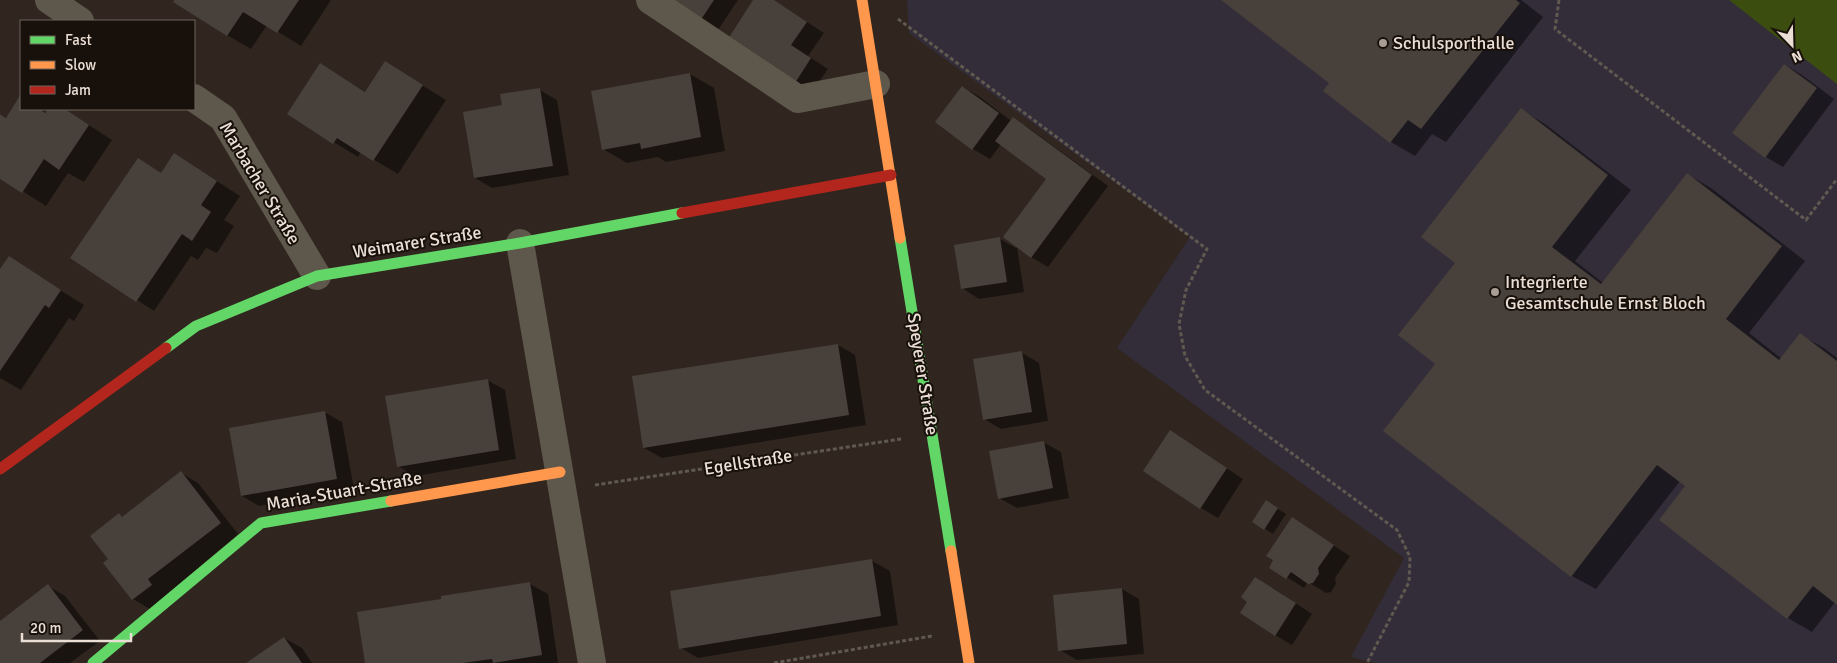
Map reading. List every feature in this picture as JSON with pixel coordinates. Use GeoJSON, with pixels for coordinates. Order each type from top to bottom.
{"type":"FeatureCollection","features":[{"type":"Feature","properties":{"kind":"street"},"geometry":{"type":"LineString","coordinates":[[49,0],[79,20]]}},
{"type":"Feature","properties":{"kind":"street"},"geometry":{"type":"LineString","coordinates":[[650,0],[798,99],[876,84]]}},
{"type":"Feature","properties":{"kind":"street","name":"Speyerer Straße"},"geometry":{"type":"LineString","coordinates":[[862,0],[969,663]]}},
{"type":"Feature","properties":{"kind":"street","name":"Marbacher Straße"},"geometry":{"type":"LineString","coordinates":[[195,99],[223,118],[317,276]]}},
{"type":"Feature","properties":{"kind":"street","name":"Weimarer Straße"},"geometry":{"type":"LineString","coordinates":[[0,469],[196,326],[317,276],[520,243],[891,175]]}},
{"type":"Feature","properties":{"kind":"street"},"geometry":{"type":"LineString","coordinates":[[520,243],[592,663]]}},
{"type":"Feature","properties":{"kind":"street","name":"Maria-Stuart-Straße"},"geometry":{"type":"LineString","coordinates":[[93,663],[261,522],[561,481]]}},
{"type":"Feature","properties":{"kind":"path"},"geometry":{"type":"LineString","coordinates":[[1559,0],[1555,29],[1806,220],[1837,179]]}},
{"type":"Feature","properties":{"kind":"path"},"geometry":{"type":"LineString","coordinates":[[896,18],[1207,249],[1186,290],[1179,324],[1185,356],[1205,390],[1396,530],[1410,557],[1410,582],[1367,663]]}},
{"type":"Feature","properties":{"kind":"path","name":"Egellstraße"},"geometry":{"type":"LineString","coordinates":[[561,481],[933,434]]}},
{"type":"Feature","properties":{"kind":"path"},"geometry":{"type":"LineString","coordinates":[[774,663],[964,631]]}},
{"type":"Feature","properties":{"kind":"shaded area","name":"Integrierte Gesamtschule Ernst Bloch"},"geometry":{"type":"Polygon","coordinates":[[[907,0],[1837,0],[1837,663],[1376,663],[1351,657],[1404,558],[1117,348],[1190,237],[909,33],[907,0]]]}},
{"type":"Feature","properties":{"kind":"green space"},"geometry":{"type":"Polygon","coordinates":[[[1729,0],[1837,0],[1837,84],[1729,0]]]}},
{"type":"Feature","properties":{"kind":"building"},"geometry":{"type":"Polygon","coordinates":[[[174,0],[299,0],[277,33],[243,12],[227,36],[173,2],[174,0]]]}},
{"type":"Feature","properties":{"kind":"building"},"geometry":{"type":"Polygon","coordinates":[[[669,0],[714,0],[700,21],[669,0]]]}},
{"type":"Feature","properties":{"kind":"building"},"geometry":{"type":"Polygon","coordinates":[[[753,0],[774,0],[807,22],[791,45],[811,58],[795,83],[728,39],[753,0]]]}},
{"type":"Feature","properties":{"kind":"building","name":"Schulsporthalle"},"geometry":{"type":"Polygon","coordinates":[[[1221,0],[1516,0],[1520,3],[1421,129],[1408,120],[1390,143],[1323,91],[1329,83],[1221,0]]]}},
{"type":"Feature","properties":{"kind":"building"},"geometry":{"type":"Polygon","coordinates":[[[385,61],[423,85],[373,161],[337,138],[333,144],[287,114],[320,63],[365,92],[385,61]]]}},
{"type":"Feature","properties":{"kind":"building"},"geometry":{"type":"Polygon","coordinates":[[[1784,64],[1817,88],[1765,158],[1732,133],[1784,64]]]}},
{"type":"Feature","properties":{"kind":"building"},"geometry":{"type":"Polygon","coordinates":[[[690,73],[701,137],[641,149],[640,143],[602,150],[591,91],[690,73]]]}},
{"type":"Feature","properties":{"kind":"building"},"geometry":{"type":"Polygon","coordinates":[[[962,86],[999,113],[972,150],[935,122],[962,86]]]}},
{"type":"Feature","properties":{"kind":"building"},"geometry":{"type":"Polygon","coordinates":[[[540,88],[553,166],[474,178],[463,112],[502,105],[500,94],[540,88]]]}},
{"type":"Feature","properties":{"kind":"building"},"geometry":{"type":"Polygon","coordinates":[[[20,96],[20,110],[41,110],[45,113],[47,110],[66,110],[89,125],[59,170],[44,159],[22,193],[0,179],[0,114],[6,118],[20,96]]]}},
{"type":"Feature","properties":{"kind":"building"},"geometry":{"type":"Polygon","coordinates":[[[1521,108],[1608,175],[1552,247],[1601,284],[1687,173],[1782,246],[1726,319],[1779,360],[1800,333],[1837,361],[1837,605],[1813,586],[1787,619],[1659,520],[1685,486],[1657,465],[1571,577],[1383,431],[1435,364],[1398,335],[1455,263],[1421,237],[1521,108]]]}},
{"type":"Feature","properties":{"kind":"building"},"geometry":{"type":"Polygon","coordinates":[[[1013,117],[1092,175],[1031,258],[1003,237],[1046,179],[995,141],[1013,117]]]}},
{"type":"Feature","properties":{"kind":"building"},"geometry":{"type":"Polygon","coordinates":[[[174,153],[217,181],[201,205],[211,212],[192,241],[182,234],[136,302],[70,258],[138,158],[161,173],[174,153]]]}},
{"type":"Feature","properties":{"kind":"building"},"geometry":{"type":"Polygon","coordinates":[[[1000,237],[1007,282],[961,289],[954,245],[1000,237]]]}},
{"type":"Feature","properties":{"kind":"building"},"geometry":{"type":"Polygon","coordinates":[[[9,256],[61,290],[49,308],[45,305],[0,371],[0,269],[9,256]]]}},
{"type":"Feature","properties":{"kind":"building"},"geometry":{"type":"Polygon","coordinates":[[[838,344],[849,415],[643,448],[632,376],[838,344]]]}},
{"type":"Feature","properties":{"kind":"building"},"geometry":{"type":"Polygon","coordinates":[[[1022,351],[1032,412],[983,420],[973,359],[1022,351]]]}},
{"type":"Feature","properties":{"kind":"building"},"geometry":{"type":"Polygon","coordinates":[[[488,379],[499,450],[397,467],[385,396],[488,379]]]}},
{"type":"Feature","properties":{"kind":"building"},"geometry":{"type":"Polygon","coordinates":[[[325,411],[337,479],[241,496],[229,428],[325,411]]]}},
{"type":"Feature","properties":{"kind":"building"},"geometry":{"type":"Polygon","coordinates":[[[1170,430],[1227,468],[1200,509],[1143,471],[1170,430]]]}},
{"type":"Feature","properties":{"kind":"building"},"geometry":{"type":"Polygon","coordinates":[[[1044,441],[1053,488],[998,499],[989,451],[1044,441]]]}},
{"type":"Feature","properties":{"kind":"building"},"geometry":{"type":"Polygon","coordinates":[[[181,471],[221,523],[148,579],[152,585],[132,600],[103,563],[108,559],[90,536],[119,513],[122,517],[181,471]]]}},
{"type":"Feature","properties":{"kind":"building"},"geometry":{"type":"Polygon","coordinates":[[[1266,500],[1278,508],[1264,530],[1252,522],[1266,500]]]}},
{"type":"Feature","properties":{"kind":"building"},"geometry":{"type":"Polygon","coordinates":[[[1292,517],[1334,545],[1318,568],[1319,574],[1313,583],[1308,584],[1291,572],[1286,579],[1269,568],[1273,560],[1266,556],[1292,517]]]}},
{"type":"Feature","properties":{"kind":"building"},"geometry":{"type":"Polygon","coordinates":[[[872,559],[881,616],[679,649],[670,591],[872,559]]]}},
{"type":"Feature","properties":{"kind":"building"},"geometry":{"type":"Polygon","coordinates":[[[1255,577],[1296,603],[1275,636],[1240,613],[1247,602],[1241,597],[1255,577]]]}},
{"type":"Feature","properties":{"kind":"building"},"geometry":{"type":"Polygon","coordinates":[[[530,582],[542,655],[493,663],[492,659],[463,663],[365,663],[357,612],[441,599],[441,596],[530,582]]]}},
{"type":"Feature","properties":{"kind":"building"},"geometry":{"type":"Polygon","coordinates":[[[48,584],[83,630],[40,663],[0,663],[0,621],[48,584]]]}},
{"type":"Feature","properties":{"kind":"building"},"geometry":{"type":"Polygon","coordinates":[[[1122,588],[1127,644],[1058,651],[1053,595],[1122,588]]]}},
{"type":"Feature","properties":{"kind":"building"},"geometry":{"type":"Polygon","coordinates":[[[284,637],[302,663],[246,663],[284,637]]]}},
{"type":"Feature","properties":{"kind":"traffic: fast"},"geometry":{"type":"LineString","coordinates":[[166,348],[196,326],[317,276],[520,243],[682,213]]}},
{"type":"Feature","properties":{"kind":"traffic: fast"},"geometry":{"type":"LineString","coordinates":[[900,238],[951,551]]}},
{"type":"Feature","properties":{"kind":"traffic: fast"},"geometry":{"type":"LineString","coordinates":[[93,663],[261,523],[391,501]]}},
{"type":"Feature","properties":{"kind":"traffic: slow"},"geometry":{"type":"LineString","coordinates":[[862,0],[900,238]]}},
{"type":"Feature","properties":{"kind":"traffic: slow"},"geometry":{"type":"LineString","coordinates":[[391,501],[560,472]]}},
{"type":"Feature","properties":{"kind":"traffic: slow"},"geometry":{"type":"LineString","coordinates":[[951,551],[969,663]]}},
{"type":"Feature","properties":{"kind":"traffic: jam"},"geometry":{"type":"LineString","coordinates":[[682,213],[891,175]]}},
{"type":"Feature","properties":{"kind":"traffic: jam"},"geometry":{"type":"LineString","coordinates":[[0,469],[166,348]]}},
{"type":"Feature","properties":{"kind":"place","name":"Schulsporthalle"},"geometry":{"type":"Point","coordinates":[1383,43]}},
{"type":"Feature","properties":{"kind":"place","name":"Integrierte Gesamtschule Ernst Bloch"},"geometry":{"type":"Point","coordinates":[1495,292]}}]}
